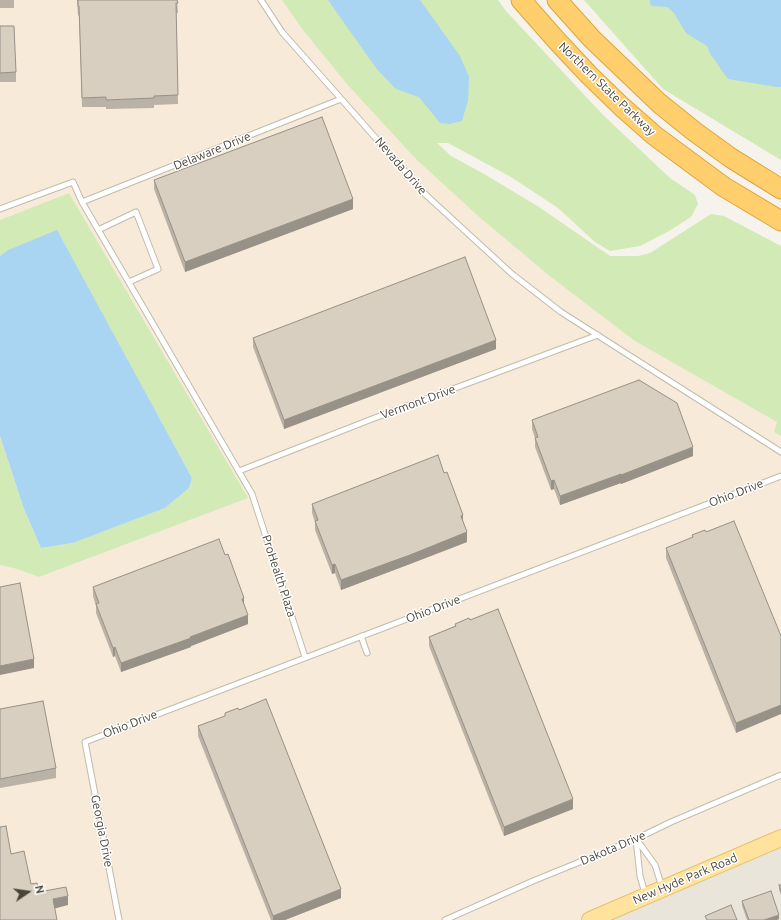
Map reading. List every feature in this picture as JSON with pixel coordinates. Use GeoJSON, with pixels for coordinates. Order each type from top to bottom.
{"type":"FeatureCollection","features":[{"type":"Feature","properties":{"kind":"highway","name":"Northern State Parkway"},"geometry":{"type":"LineString","coordinates":[[521,0],[589,75],[622,107],[661,140],[724,187],[781,221]]}},
{"type":"Feature","properties":{"kind":"highway"},"geometry":{"type":"LineString","coordinates":[[557,0],[592,39],[659,102],[695,132],[731,158],[781,189]]}},
{"type":"Feature","properties":{"kind":"highway"},"geometry":{"type":"LineString","coordinates":[[724,187],[781,236]]}},
{"type":"Feature","properties":{"kind":"main road","name":"New Hyde Park Road"},"geometry":{"type":"LineString","coordinates":[[590,920],[781,838]]}},
{"type":"Feature","properties":{"kind":"lane","name":"Nevada Drive"},"geometry":{"type":"LineString","coordinates":[[261,0],[282,32],[426,195],[512,274],[561,312],[781,452]]}},
{"type":"Feature","properties":{"kind":"lane","name":"Delaware Drive"},"geometry":{"type":"LineString","coordinates":[[82,202],[341,99]]}},
{"type":"Feature","properties":{"kind":"lane","name":"ProHealth Plaza"},"geometry":{"type":"LineString","coordinates":[[0,209],[73,182],[82,202],[98,230],[252,494],[306,657]]}},
{"type":"Feature","properties":{"kind":"lane"},"geometry":{"type":"LineString","coordinates":[[98,230],[136,212],[158,269],[129,282]]}},
{"type":"Feature","properties":{"kind":"lane","name":"Vermont Drive"},"geometry":{"type":"LineString","coordinates":[[239,471],[372,419],[598,335]]}},
{"type":"Feature","properties":{"kind":"lane","name":"Ohio Drive"},"geometry":{"type":"LineString","coordinates":[[85,742],[781,476]]}},
{"type":"Feature","properties":{"kind":"lane"},"geometry":{"type":"LineString","coordinates":[[361,636],[367,653]]}},
{"type":"Feature","properties":{"kind":"lane","name":"Georgia Drive"},"geometry":{"type":"LineString","coordinates":[[85,742],[119,920]]}},
{"type":"Feature","properties":{"kind":"lane","name":"Dakota Drive"},"geometry":{"type":"LineString","coordinates":[[445,920],[533,881],[636,839],[671,822],[781,775]]}},
{"type":"Feature","properties":{"kind":"lane"},"geometry":{"type":"LineString","coordinates":[[636,839],[655,865],[663,889]]}},
{"type":"Feature","properties":{"kind":"lane"},"geometry":{"type":"LineString","coordinates":[[636,839],[640,876],[646,895]]}},
{"type":"Feature","properties":{"kind":"shaded area"},"geometry":{"type":"Polygon","coordinates":[[[0,0],[294,0],[425,139],[781,394],[781,838],[590,920],[0,920],[0,565],[39,577],[247,498],[69,193],[0,220],[0,0]]]}},
{"type":"Feature","properties":{"kind":"shaded area"},"geometry":{"type":"Polygon","coordinates":[[[781,838],[781,920],[590,920],[781,838]]]}},
{"type":"Feature","properties":{"kind":"green space"},"geometry":{"type":"Polygon","coordinates":[[[282,0],[498,0],[506,11],[603,115],[670,178],[695,195],[698,204],[691,217],[669,231],[640,246],[610,251],[595,242],[558,208],[511,177],[448,143],[437,143],[451,156],[539,207],[610,256],[638,256],[650,253],[711,214],[724,216],[781,246],[781,436],[774,432],[777,422],[635,341],[551,277],[477,215],[414,157],[347,84],[303,30],[282,0]]]}},
{"type":"Feature","properties":{"kind":"green space"},"geometry":{"type":"Polygon","coordinates":[[[584,0],[781,0],[781,160],[663,89],[584,0]]]}},
{"type":"Feature","properties":{"kind":"green space"},"geometry":{"type":"Polygon","coordinates":[[[69,193],[248,498],[39,577],[0,565],[0,436],[24,509],[41,548],[73,543],[165,508],[189,488],[192,478],[57,231],[8,250],[0,256],[0,220],[69,193]]]}},
{"type":"Feature","properties":{"kind":"water"},"geometry":{"type":"Polygon","coordinates":[[[328,0],[420,0],[460,56],[469,77],[468,100],[462,121],[450,124],[440,123],[419,97],[396,89],[376,68],[328,0]]]}},
{"type":"Feature","properties":{"kind":"water"},"geometry":{"type":"Polygon","coordinates":[[[650,0],[781,0],[781,87],[728,79],[711,55],[707,46],[686,33],[674,13],[667,7],[652,6],[650,4],[650,0]]]}},
{"type":"Feature","properties":{"kind":"water"},"geometry":{"type":"Polygon","coordinates":[[[57,230],[192,478],[189,488],[165,508],[73,543],[41,548],[24,509],[0,436],[0,256],[8,250],[57,230]]]}},
{"type":"Feature","properties":{"kind":"building"},"geometry":{"type":"Polygon","coordinates":[[[78,0],[177,0],[178,95],[154,96],[154,98],[106,100],[106,97],[82,98],[78,0]]]}},
{"type":"Feature","properties":{"kind":"building"},"geometry":{"type":"Polygon","coordinates":[[[0,26],[14,26],[16,72],[0,73],[0,26]]]}},
{"type":"Feature","properties":{"kind":"building"},"geometry":{"type":"Polygon","coordinates":[[[322,117],[353,199],[185,262],[154,180],[322,117]]]}},
{"type":"Feature","properties":{"kind":"building"},"geometry":{"type":"Polygon","coordinates":[[[465,257],[496,340],[284,420],[253,338],[465,257]]]}},
{"type":"Feature","properties":{"kind":"building"},"geometry":{"type":"Polygon","coordinates":[[[639,380],[677,403],[693,447],[621,475],[560,496],[554,480],[551,481],[535,438],[538,437],[532,420],[639,380]]]}},
{"type":"Feature","properties":{"kind":"building"},"geometry":{"type":"Polygon","coordinates":[[[438,455],[444,473],[447,472],[463,515],[461,516],[467,532],[410,555],[341,580],[335,564],[332,565],[315,521],[318,520],[312,504],[438,455]]]}},
{"type":"Feature","properties":{"kind":"building"},"geometry":{"type":"Polygon","coordinates":[[[734,521],[781,636],[781,705],[736,723],[666,548],[693,537],[692,535],[705,530],[706,532],[734,521]]]}},
{"type":"Feature","properties":{"kind":"building"},"geometry":{"type":"Polygon","coordinates":[[[219,539],[225,555],[228,554],[244,598],[242,599],[248,615],[190,637],[191,638],[121,663],[115,647],[113,648],[96,604],[99,603],[93,587],[219,539]]]}},
{"type":"Feature","properties":{"kind":"building"},"geometry":{"type":"Polygon","coordinates":[[[20,583],[34,659],[0,666],[0,587],[20,583]]]}},
{"type":"Feature","properties":{"kind":"building"},"geometry":{"type":"Polygon","coordinates":[[[498,609],[573,799],[504,827],[429,637],[456,626],[455,624],[469,618],[470,620],[498,609]]]}},
{"type":"Feature","properties":{"kind":"building"},"geometry":{"type":"Polygon","coordinates":[[[266,699],[341,889],[273,916],[198,726],[225,716],[225,713],[238,708],[239,710],[266,699]]]}},
{"type":"Feature","properties":{"kind":"building"},"geometry":{"type":"Polygon","coordinates":[[[43,701],[56,768],[0,779],[0,709],[43,701]]]}},
{"type":"Feature","properties":{"kind":"building"},"geometry":{"type":"Polygon","coordinates":[[[6,826],[11,854],[24,851],[31,884],[37,883],[39,892],[66,887],[68,896],[53,899],[57,920],[0,920],[0,827],[6,826]]]}},
{"type":"Feature","properties":{"kind":"building"},"geometry":{"type":"Polygon","coordinates":[[[771,891],[779,915],[764,920],[749,920],[742,901],[771,891]]]}},
{"type":"Feature","properties":{"kind":"building"},"geometry":{"type":"Polygon","coordinates":[[[731,905],[737,920],[707,920],[705,916],[731,905]]]}}]}
